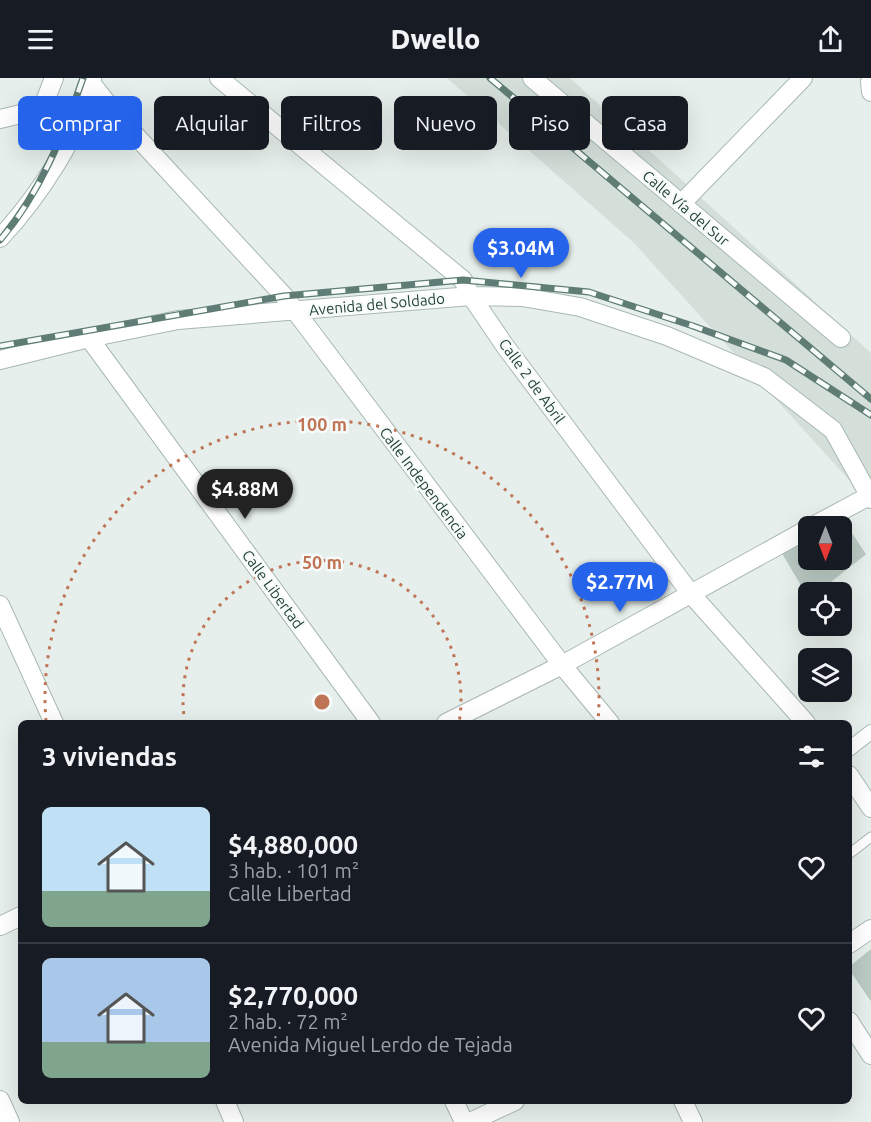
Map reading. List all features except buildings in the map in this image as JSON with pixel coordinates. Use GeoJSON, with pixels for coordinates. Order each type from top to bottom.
{"type":"FeatureCollection","features":[{"type":"Feature","properties":{"kind":"street"},"geometry":{"type":"LineString","coordinates":[[47,96],[54,78]]}},
{"type":"Feature","properties":{"kind":"street","name":"Calle 2 de Abril"},"geometry":{"type":"LineString","coordinates":[[219,78],[463,280],[471,296],[512,355],[691,594],[803,720]]}},
{"type":"Feature","properties":{"kind":"street","name":"Calle Vía del Sur"},"geometry":{"type":"LineString","coordinates":[[532,78],[841,338]]}},
{"type":"Feature","properties":{"kind":"street"},"geometry":{"type":"LineString","coordinates":[[681,204],[803,78]]}},
{"type":"Feature","properties":{"kind":"street"},"geometry":{"type":"LineString","coordinates":[[87,96],[92,81]]}},
{"type":"Feature","properties":{"kind":"street","name":"Calle Independencia"},"geometry":{"type":"LineString","coordinates":[[92,81],[114,112],[276,287],[562,665],[608,720]]}},
{"type":"Feature","properties":{"kind":"street"},"geometry":{"type":"LineString","coordinates":[[1,115],[18,113]]}},
{"type":"Feature","properties":{"kind":"street"},"geometry":{"type":"LineString","coordinates":[[0,238],[44,184],[64,150]]}},
{"type":"Feature","properties":{"kind":"street","name":"Avenida del Soldado"},"geometry":{"type":"LineString","coordinates":[[0,360],[89,338],[178,320],[471,296],[522,297],[580,307],[666,336],[764,377],[833,430],[870,496]]}},
{"type":"Feature","properties":{"kind":"street","name":"Calle Libertad"},"geometry":{"type":"LineString","coordinates":[[89,338],[369,720]]}},
{"type":"Feature","properties":{"kind":"street"},"geometry":{"type":"LineString","coordinates":[[832,516],[870,496]]}},
{"type":"Feature","properties":{"kind":"street"},"geometry":{"type":"LineString","coordinates":[[452,720],[562,665],[798,535]]}},
{"type":"Feature","properties":{"kind":"street"},"geometry":{"type":"LineString","coordinates":[[0,605],[53,720]]}},
{"type":"Feature","properties":{"kind":"street"},"geometry":{"type":"LineString","coordinates":[[852,747],[871,732]]}},
{"type":"Feature","properties":{"kind":"street"},"geometry":{"type":"LineString","coordinates":[[852,780],[871,808]]}},
{"type":"Feature","properties":{"kind":"street"},"geometry":{"type":"LineString","coordinates":[[0,926],[18,917]]}},
{"type":"Feature","properties":{"kind":"street"},"geometry":{"type":"LineString","coordinates":[[852,942],[871,929]]}},
{"type":"Feature","properties":{"kind":"street"},"geometry":{"type":"LineString","coordinates":[[852,1026],[871,1055]]}},
{"type":"Feature","properties":{"kind":"street"},"geometry":{"type":"LineString","coordinates":[[0,1100],[10,1122]]}},
{"type":"Feature","properties":{"kind":"street"},"geometry":{"type":"LineString","coordinates":[[226,1104],[234,1122]]}},
{"type":"Feature","properties":{"kind":"street"},"geometry":{"type":"LineString","coordinates":[[455,1104],[464,1122]]}},
{"type":"Feature","properties":{"kind":"street"},"geometry":{"type":"LineString","coordinates":[[470,1122],[509,1104]]}},
{"type":"Feature","properties":{"kind":"street"},"geometry":{"type":"LineString","coordinates":[[684,1104],[693,1122]]}},
{"type":"Feature","properties":{"kind":"lane"},"geometry":{"type":"LineString","coordinates":[[852,852],[871,837]]}},
{"type":"Feature","properties":{"kind":"shaded area"},"geometry":{"type":"Polygon","coordinates":[[[447,78],[570,78],[590,96],[509,96],[509,133],[497,122],[497,96],[467,96],[447,78]]]}},
{"type":"Feature","properties":{"kind":"shaded area"},"geometry":{"type":"Polygon","coordinates":[[[590,96],[602,107],[602,150],[649,150],[871,353],[871,504],[634,243],[529,150],[590,150],[590,96]]]}},
{"type":"Feature","properties":{"kind":"railway"},"geometry":{"type":"LineString","coordinates":[[0,240],[39,183],[67,121],[83,78]]}},
{"type":"Feature","properties":{"kind":"railway"},"geometry":{"type":"LineString","coordinates":[[490,78],[871,399]]}},
{"type":"Feature","properties":{"kind":"railway"},"geometry":{"type":"LineString","coordinates":[[0,346],[284,296],[463,280],[589,292],[693,326],[786,360],[871,415]]}}]}
